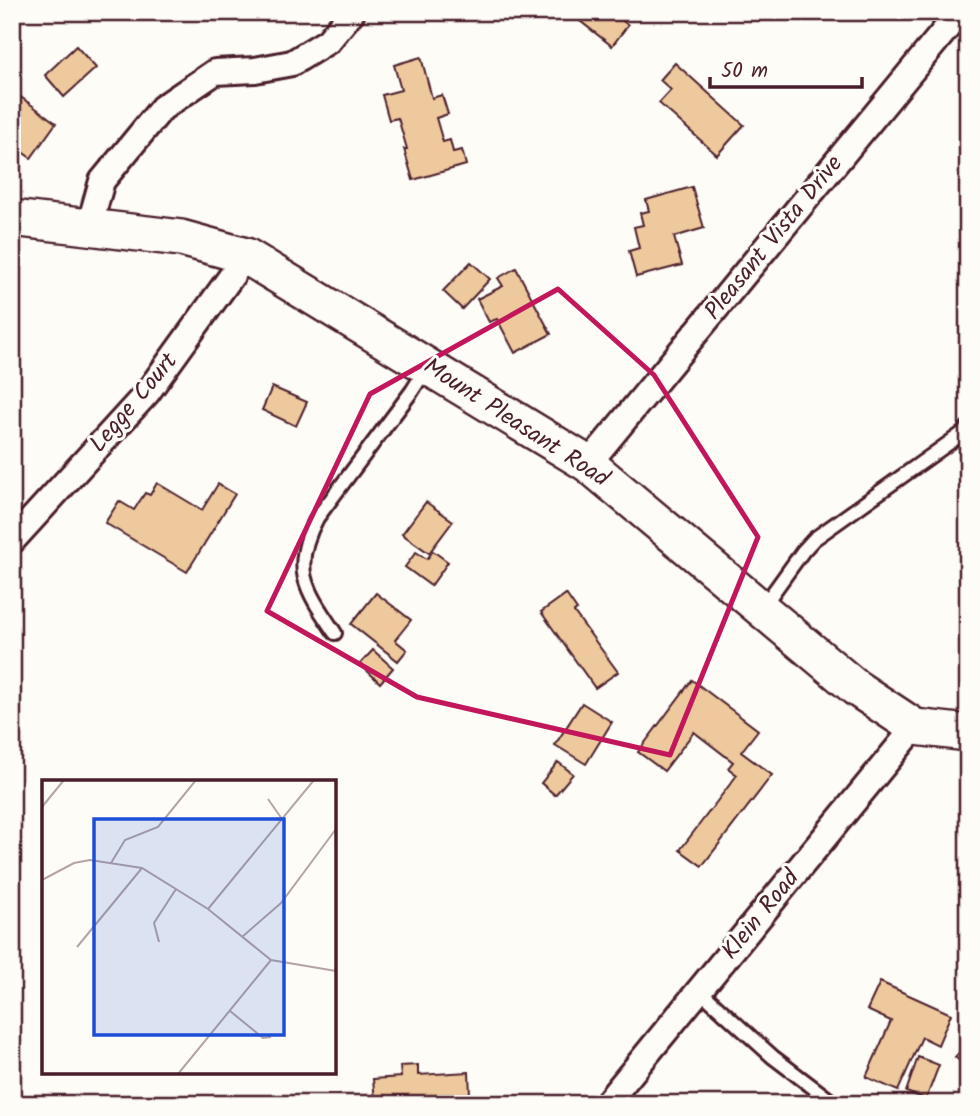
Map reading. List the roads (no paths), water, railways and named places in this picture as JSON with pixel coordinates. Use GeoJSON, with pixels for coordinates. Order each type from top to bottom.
{"type":"FeatureCollection","features":[{"type":"Feature","properties":{"kind":"street"},"geometry":{"type":"LineString","coordinates":[[89,227],[102,181],[162,108],[215,72],[255,70],[292,63],[328,41],[352,12]]}},
{"type":"Feature","properties":{"kind":"street","name":"Pleasant Vista Drive"},"geometry":{"type":"LineString","coordinates":[[588,464],[960,12]]}},
{"type":"Feature","properties":{"kind":"street","name":"Mount Pleasant Road"},"geometry":{"type":"LineString","coordinates":[[12,218],[181,237],[246,256],[588,464],[856,688],[915,727],[968,733]]}},
{"type":"Feature","properties":{"kind":"street","name":"Legge Court"},"geometry":{"type":"LineString","coordinates":[[12,541],[147,393],[246,256]]}},
{"type":"Feature","properties":{"kind":"street","name":"Klein Road"},"geometry":{"type":"LineString","coordinates":[[606,1104],[915,727]]}},
{"type":"Feature","properties":{"kind":"lane"},"geometry":{"type":"LineString","coordinates":[[335,634],[314,602],[305,582],[302,568],[308,536],[317,518],[412,391],[424,364]]}},
{"type":"Feature","properties":{"kind":"lane"},"geometry":{"type":"LineString","coordinates":[[761,608],[814,539],[927,460],[968,427]]}},
{"type":"Feature","properties":{"kind":"lane"},"geometry":{"type":"LineString","coordinates":[[699,990],[773,1057],[835,1104]]}}]}
